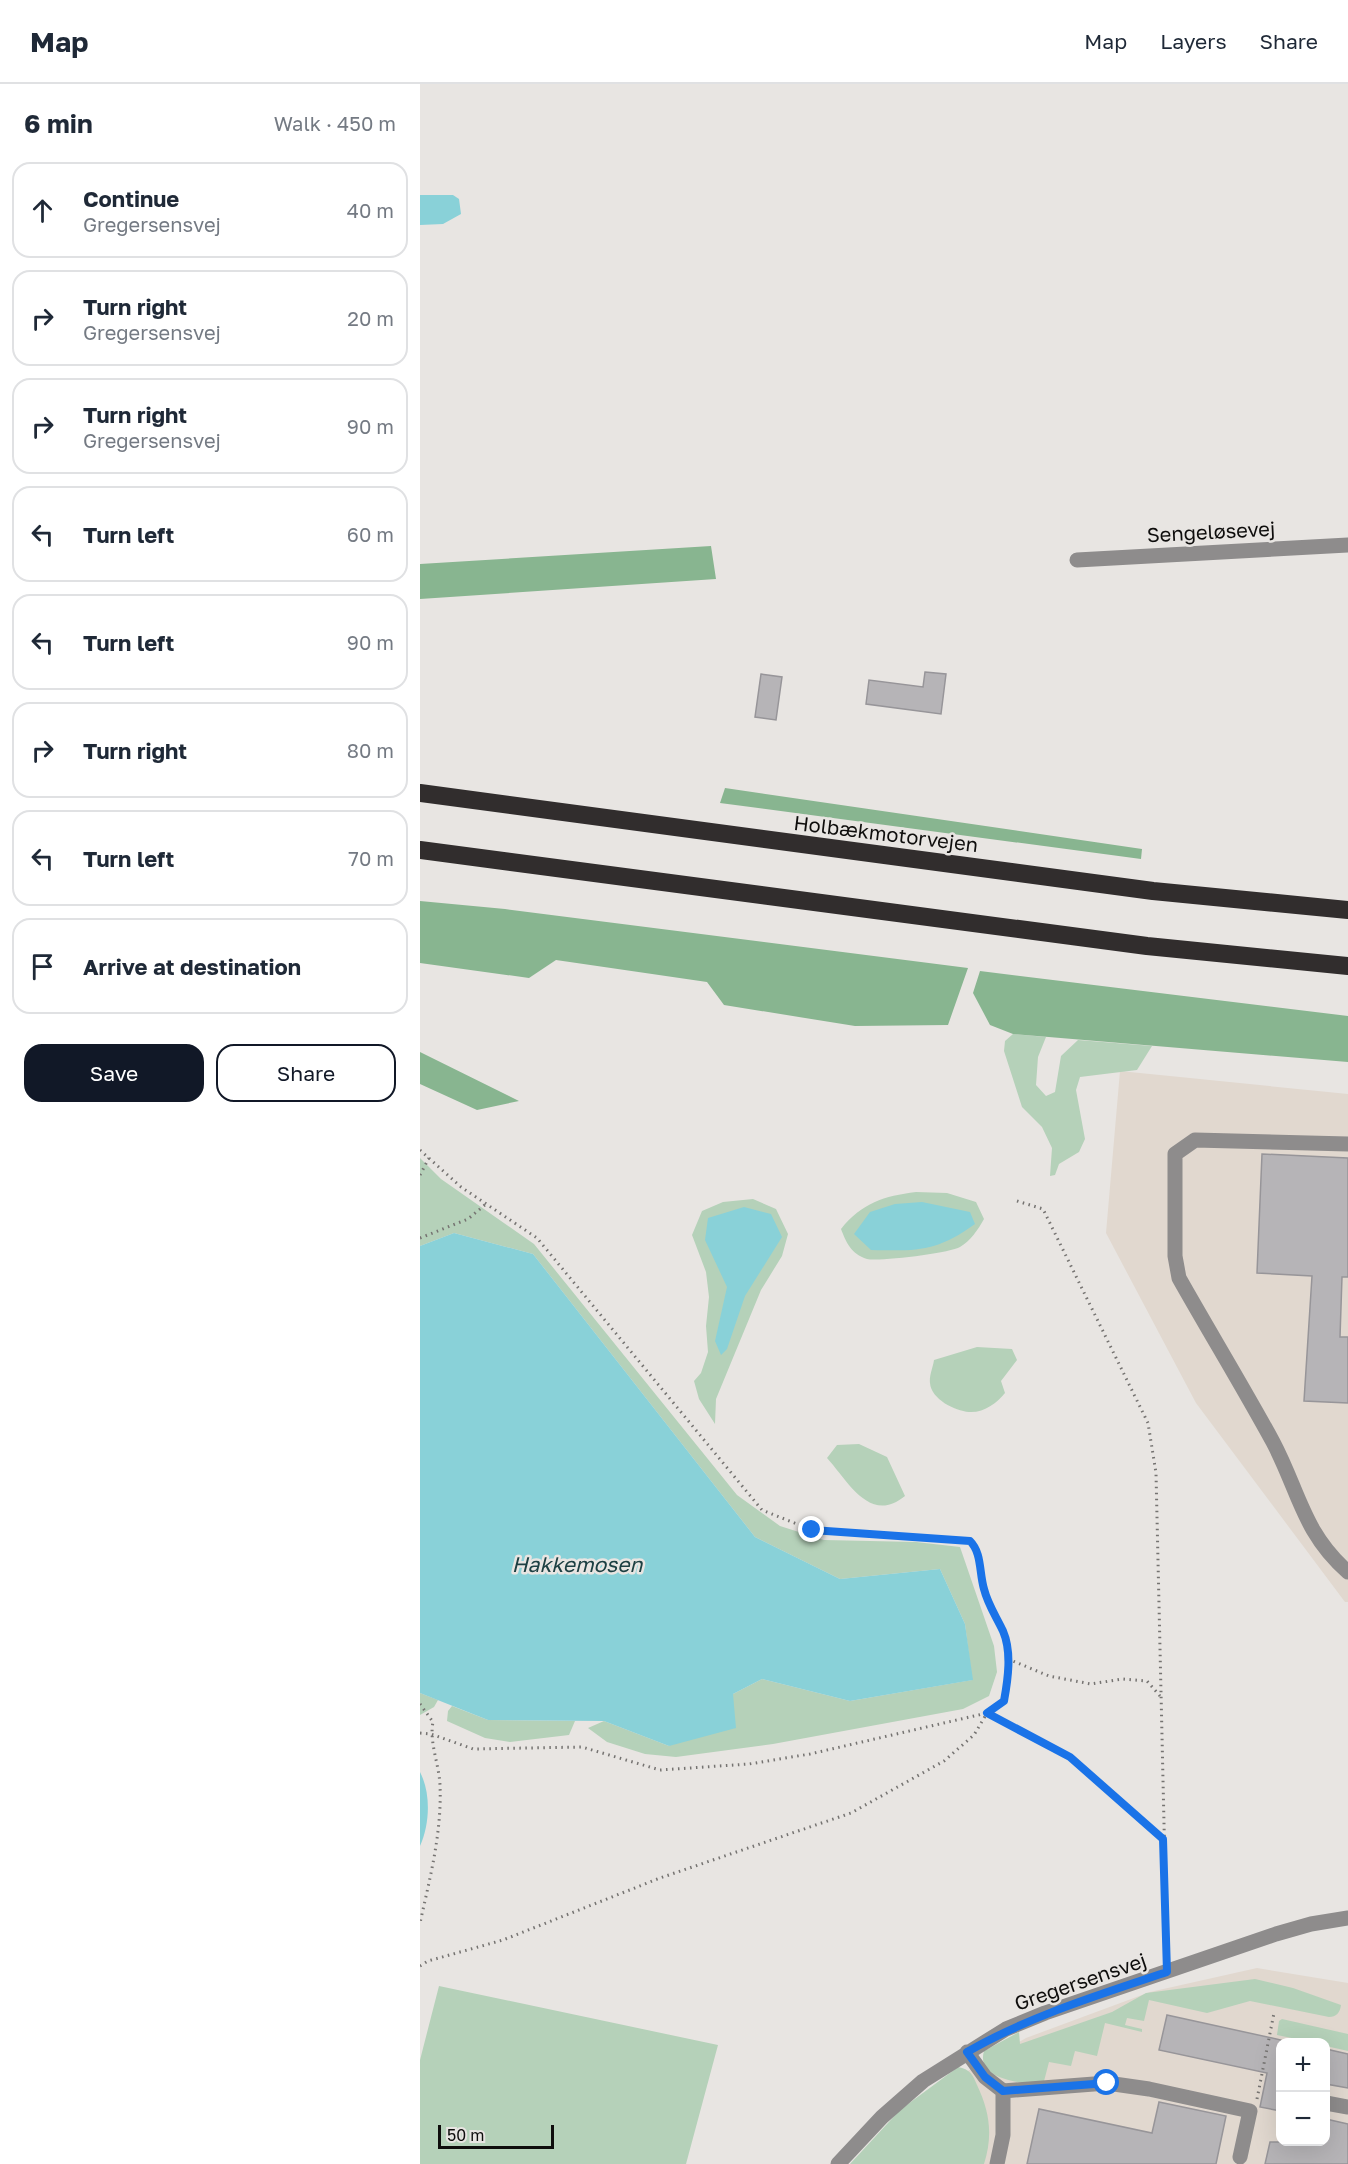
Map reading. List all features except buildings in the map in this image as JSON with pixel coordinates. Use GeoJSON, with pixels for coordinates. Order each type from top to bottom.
{"type":"FeatureCollection","features":[{"type":"Feature","properties":{"kind":"highway","name":"Holbækmotorvejen"},"geometry":{"type":"LineString","coordinates":[[420,793],[1153,891],[1348,910]]}},
{"type":"Feature","properties":{"kind":"highway"},"geometry":{"type":"LineString","coordinates":[[420,850],[1147,946],[1348,966]]}},
{"type":"Feature","properties":{"kind":"street","name":"Sengeløsevej"},"geometry":{"type":"LineString","coordinates":[[1077,560],[1348,545]]}},
{"type":"Feature","properties":{"kind":"street"},"geometry":{"type":"LineString","coordinates":[[1348,1144],[1195,1140],[1175,1154],[1175,1256],[1179,1278],[1273,1442],[1288,1471],[1304,1517],[1322,1545],[1348,1572]]}},
{"type":"Feature","properties":{"kind":"street","name":"Gregersensvej"},"geometry":{"type":"LineString","coordinates":[[838,2164],[882,2117],[923,2081],[1006,2029],[1045,2013],[1276,1934],[1311,1924],[1348,1918]]}},
{"type":"Feature","properties":{"kind":"street"},"geometry":{"type":"LineString","coordinates":[[967,2052],[985,2077],[1003,2091],[1107,2083],[1149,2089],[1250,2111],[1240,2157]]}},
{"type":"Feature","properties":{"kind":"street"},"geometry":{"type":"LineString","coordinates":[[998,2164],[1002,2135],[1003,2091]]}},
{"type":"Feature","properties":{"kind":"street"},"geometry":{"type":"LineString","coordinates":[[1330,2104],[1348,2107]]}},
{"type":"Feature","properties":{"kind":"path"},"geometry":{"type":"LineString","coordinates":[[420,1150],[461,1187],[537,1238],[762,1510],[812,1530],[970,1541],[977,1548],[981,1579],[988,1605],[1004,1633],[1008,1659],[1004,1701],[987,1713],[800,1756],[749,1764],[660,1770],[582,1747],[473,1749],[431,1734],[420,1733]]}},
{"type":"Feature","properties":{"kind":"path"},"geometry":{"type":"LineString","coordinates":[[420,1175],[429,1158]]}},
{"type":"Feature","properties":{"kind":"path"},"geometry":{"type":"LineString","coordinates":[[1017,1201],[1043,1209],[1149,1423],[1156,1473],[1167,1972]]}},
{"type":"Feature","properties":{"kind":"path"},"geometry":{"type":"LineString","coordinates":[[420,1238],[468,1219],[486,1204]]}},
{"type":"Feature","properties":{"kind":"path"},"geometry":{"type":"LineString","coordinates":[[1008,1659],[1049,1676],[1091,1684],[1122,1679],[1147,1681],[1162,1697]]}},
{"type":"Feature","properties":{"kind":"path"},"geometry":{"type":"LineString","coordinates":[[420,1704],[433,1722],[431,1734],[440,1784],[440,1823],[420,1923]]}},
{"type":"Feature","properties":{"kind":"path"},"geometry":{"type":"LineString","coordinates":[[987,1713],[1070,1757],[1163,1839]]}},
{"type":"Feature","properties":{"kind":"path"},"geometry":{"type":"LineString","coordinates":[[420,1966],[428,1960],[503,1940],[660,1878],[851,1813],[944,1761],[974,1736],[987,1713]]}},
{"type":"Feature","properties":{"kind":"path"},"geometry":{"type":"LineString","coordinates":[[1250,2111],[1255,2107],[1274,2013]]}},
{"type":"Feature","properties":{"kind":"shaded area"},"geometry":{"type":"Polygon","coordinates":[[[1120,1071],[1348,1094],[1348,1602],[1345,1602],[1196,1403],[1106,1233],[1120,1071]]]}},
{"type":"Feature","properties":{"kind":"shaded area"},"geometry":{"type":"Polygon","coordinates":[[[1257,1968],[1348,1983],[1348,2164],[858,2164],[927,2094],[1026,2038],[1150,1992],[1257,1968]]]}},
{"type":"Feature","properties":{"kind":"green space"},"geometry":{"type":"Polygon","coordinates":[[[711,546],[716,579],[420,599],[420,564],[711,546]]]}},
{"type":"Feature","properties":{"kind":"green space"},"geometry":{"type":"Polygon","coordinates":[[[725,788],[1142,849],[1141,859],[720,803],[725,788]]]}},
{"type":"Feature","properties":{"kind":"green space"},"geometry":{"type":"Polygon","coordinates":[[[420,901],[505,909],[968,968],[948,1025],[855,1026],[724,1005],[707,982],[556,960],[529,978],[420,963],[420,901]]]}},
{"type":"Feature","properties":{"kind":"green space"},"geometry":{"type":"Polygon","coordinates":[[[980,971],[1348,1016],[1348,1062],[1013,1034],[990,1025],[973,993],[980,971]]]}},
{"type":"Feature","properties":{"kind":"green space"},"geometry":{"type":"Polygon","coordinates":[[[1013,1034],[1046,1037],[1038,1057],[1036,1085],[1046,1096],[1055,1092],[1061,1056],[1078,1040],[1152,1046],[1137,1070],[1080,1077],[1076,1090],[1085,1139],[1079,1152],[1059,1164],[1055,1175],[1050,1176],[1052,1148],[1042,1127],[1022,1107],[1004,1051],[1005,1041],[1013,1034]]]}},
{"type":"Feature","properties":{"kind":"green space"},"geometry":{"type":"Polygon","coordinates":[[[420,1052],[519,1101],[477,1110],[420,1084],[420,1052]]]}},
{"type":"Feature","properties":{"kind":"green space"},"geometry":{"type":"Polygon","coordinates":[[[420,1158],[441,1179],[534,1244],[737,1495],[780,1526],[824,1540],[916,1542],[960,1547],[994,1646],[997,1672],[989,1696],[963,1709],[773,1744],[676,1757],[645,1754],[607,1742],[588,1728],[604,1721],[669,1746],[733,1694],[762,1679],[850,1701],[972,1680],[965,1624],[940,1569],[840,1579],[755,1537],[533,1254],[454,1233],[420,1246],[420,1158]]]}},
{"type":"Feature","properties":{"kind":"green space"},"geometry":{"type":"Polygon","coordinates":[[[916,1192],[947,1193],[976,1202],[984,1219],[960,1247],[943,1252],[874,1260],[861,1257],[853,1251],[841,1229],[849,1220],[874,1202],[916,1192]]]}},
{"type":"Feature","properties":{"kind":"green space"},"geometry":{"type":"Polygon","coordinates":[[[753,1199],[776,1209],[788,1234],[782,1256],[761,1290],[716,1399],[715,1424],[699,1399],[694,1381],[701,1373],[708,1352],[706,1326],[709,1297],[706,1272],[692,1235],[702,1211],[723,1202],[753,1199]]]}},
{"type":"Feature","properties":{"kind":"green space"},"geometry":{"type":"Polygon","coordinates":[[[977,1347],[1012,1349],[1017,1360],[1001,1381],[1005,1393],[998,1400],[990,1407],[980,1411],[963,1411],[939,1399],[931,1389],[934,1360],[977,1347]]]}},
{"type":"Feature","properties":{"kind":"green space"},"geometry":{"type":"Polygon","coordinates":[[[859,1444],[887,1457],[905,1496],[892,1504],[881,1506],[870,1503],[852,1488],[827,1458],[837,1445],[859,1444]]]}},
{"type":"Feature","properties":{"kind":"green space"},"geometry":{"type":"Polygon","coordinates":[[[420,1693],[438,1700],[434,1707],[420,1715],[420,1693]]]}},
{"type":"Feature","properties":{"kind":"green space"},"geometry":{"type":"Polygon","coordinates":[[[452,1706],[488,1720],[575,1721],[569,1735],[510,1742],[485,1738],[447,1721],[448,1711],[452,1706]]]}},
{"type":"Feature","properties":{"kind":"green space"},"geometry":{"type":"Polygon","coordinates":[[[1255,1979],[1293,1988],[1341,2005],[1340,2010],[1336,2015],[1329,2017],[1250,2001],[1207,2013],[1149,2000],[1144,2021],[1127,2018],[1125,2025],[1142,2029],[1142,2032],[1105,2023],[1097,2056],[1075,2051],[1071,2066],[1049,2062],[1043,2085],[1003,2078],[987,2069],[983,2061],[984,2051],[1019,2032],[1020,2044],[1112,2012],[1146,1993],[1255,1979]]]}},
{"type":"Feature","properties":{"kind":"green space"},"geometry":{"type":"Polygon","coordinates":[[[439,1986],[718,2045],[686,2164],[420,2164],[420,2060],[439,1986]]]}},
{"type":"Feature","properties":{"kind":"green space"},"geometry":{"type":"Polygon","coordinates":[[[1282,2019],[1348,2034],[1348,2051],[1330,2047],[1330,2038],[1292,2038],[1277,2035],[1279,2021],[1282,2019]]]}},
{"type":"Feature","properties":{"kind":"green space"},"geometry":{"type":"Polygon","coordinates":[[[958,2067],[972,2075],[985,2105],[989,2124],[989,2144],[984,2164],[850,2164],[900,2110],[958,2067]]]}},
{"type":"Feature","properties":{"kind":"water"},"geometry":{"type":"Polygon","coordinates":[[[420,195],[453,195],[459,199],[461,214],[443,224],[420,225],[420,195]]]}},
{"type":"Feature","properties":{"kind":"water"},"geometry":{"type":"Polygon","coordinates":[[[922,1202],[970,1212],[975,1224],[949,1240],[914,1250],[871,1250],[854,1234],[870,1212],[895,1204],[922,1202]]]}},
{"type":"Feature","properties":{"kind":"water"},"geometry":{"type":"Polygon","coordinates":[[[744,1207],[771,1214],[782,1237],[745,1296],[727,1349],[721,1355],[715,1341],[727,1287],[705,1240],[708,1218],[744,1207]]]}},
{"type":"Feature","properties":{"kind":"water","name":"Hakkemosen"},"geometry":{"type":"Polygon","coordinates":[[[454,1233],[533,1254],[755,1537],[840,1579],[940,1569],[965,1624],[973,1680],[850,1701],[762,1679],[733,1694],[736,1728],[669,1746],[604,1721],[488,1720],[420,1693],[420,1246],[454,1233]]]}},
{"type":"Feature","properties":{"kind":"water"},"geometry":{"type":"Polygon","coordinates":[[[420,1772],[426,1789],[428,1809],[426,1828],[420,1846],[420,1772]]]}},
{"type":"Feature","properties":{"kind":"route"},"geometry":{"type":"LineString","coordinates":[[812,1530],[970,1541],[977,1548],[981,1579],[988,1605],[1004,1633],[1008,1659],[1008,1683],[1004,1701],[987,1713],[1037,1737],[1070,1757],[1163,1839],[1167,1903],[1167,1972],[1045,2013],[1006,2029],[967,2052],[985,2077],[1003,2091],[1107,2083]]}}]}
